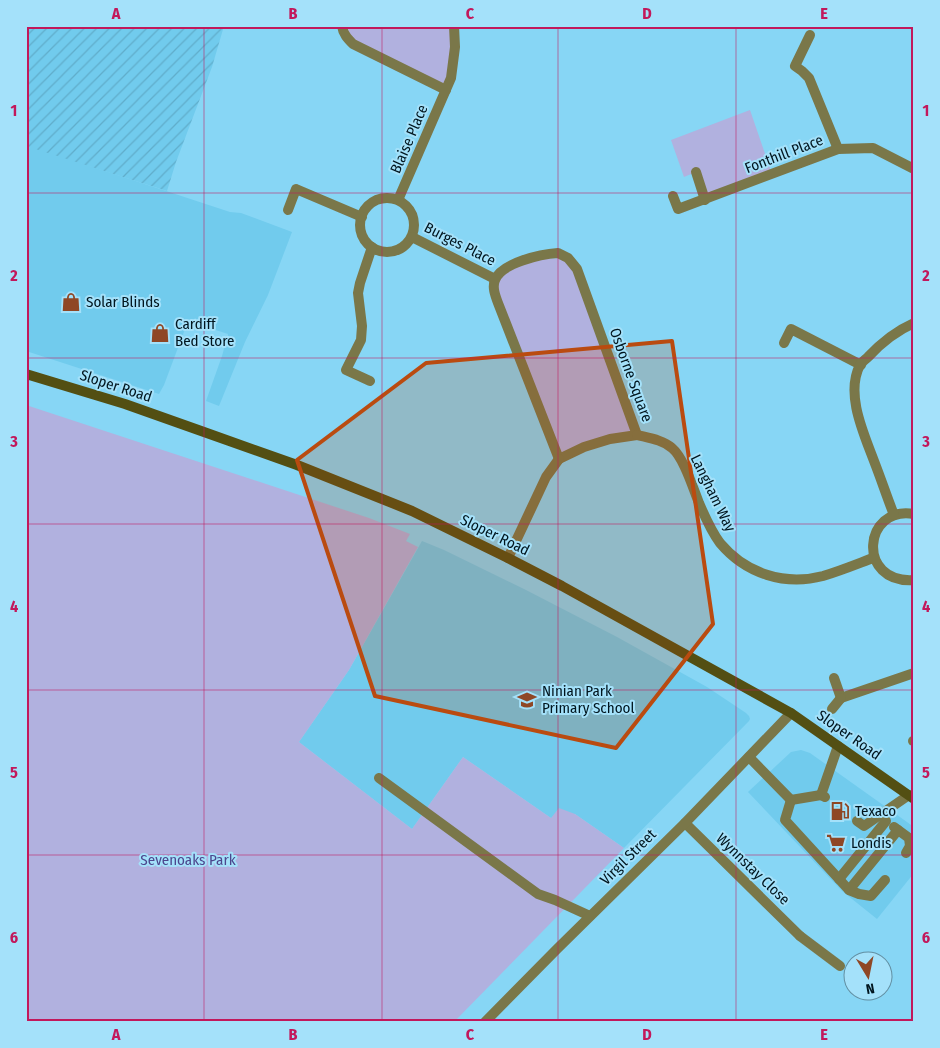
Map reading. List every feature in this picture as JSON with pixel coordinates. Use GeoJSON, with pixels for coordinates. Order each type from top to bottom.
{"type":"FeatureCollection","features":[{"type":"Feature","properties":{"kind":"street"},"geometry":{"type":"LineString","coordinates":[[342,26],[346,38],[353,44],[446,90]]}},
{"type":"Feature","properties":{"kind":"street","name":"Blaise Place"},"geometry":{"type":"LineString","coordinates":[[398,200],[451,78],[455,46],[453,27]]}},
{"type":"Feature","properties":{"kind":"street"},"geometry":{"type":"LineString","coordinates":[[810,34],[795,66],[809,78],[838,149]]}},
{"type":"Feature","properties":{"kind":"street","name":"Fonthill Place"},"geometry":{"type":"LineString","coordinates":[[673,196],[678,210],[838,149],[873,148],[914,169]]}},
{"type":"Feature","properties":{"kind":"street"},"geometry":{"type":"LineString","coordinates":[[696,172],[705,200]]}},
{"type":"Feature","properties":{"kind":"street"},"geometry":{"type":"LineString","coordinates":[[288,210],[296,189],[362,217]]}},
{"type":"Feature","properties":{"kind":"street"},"geometry":{"type":"LineString","coordinates":[[370,381],[346,370],[361,340],[362,326],[358,293],[372,248],[362,236],[360,226],[366,209],[376,201],[385,198],[398,200]]}},
{"type":"Feature","properties":{"kind":"street","name":"Burges Place"},"geometry":{"type":"LineString","coordinates":[[372,248],[390,252],[399,250],[412,237],[414,219],[410,210],[398,200]]}},
{"type":"Feature","properties":{"kind":"street","name":"Burges Place"},"geometry":{"type":"LineString","coordinates":[[412,237],[495,279]]}},
{"type":"Feature","properties":{"kind":"street","name":"Osborne Square"},"geometry":{"type":"LineString","coordinates":[[495,279],[504,268],[544,254],[558,253],[568,258],[577,269],[637,435],[610,439],[584,447],[559,459]]}},
{"type":"Feature","properties":{"kind":"street"},"geometry":{"type":"LineString","coordinates":[[495,279],[494,290],[498,302],[559,459],[546,476],[508,558]]}},
{"type":"Feature","properties":{"kind":"street"},"geometry":{"type":"LineString","coordinates":[[894,515],[858,419],[855,398],[856,380],[861,365],[884,341],[914,323]]}},
{"type":"Feature","properties":{"kind":"street"},"geometry":{"type":"LineString","coordinates":[[784,343],[791,330],[861,365]]}},
{"type":"Feature","properties":{"kind":"street","name":"Sloper Road"},"geometry":{"type":"LineString","coordinates":[[26,374],[125,404],[297,465],[412,511],[562,586],[791,713],[911,797]]}},
{"type":"Feature","properties":{"kind":"street","name":"Langham Way"},"geometry":{"type":"LineString","coordinates":[[637,435],[656,440],[672,448],[682,460],[708,525],[720,542],[745,566],[764,574],[784,579],[805,579],[823,576],[874,558]]}},
{"type":"Feature","properties":{"kind":"street"},"geometry":{"type":"LineString","coordinates":[[914,514],[894,515],[882,523],[876,532],[872,544],[874,558],[881,569],[890,576],[901,580],[914,580]]}},
{"type":"Feature","properties":{"kind":"street"},"geometry":{"type":"LineString","coordinates":[[832,709],[841,698],[914,673]]}},
{"type":"Feature","properties":{"kind":"street"},"geometry":{"type":"LineString","coordinates":[[834,678],[841,698]]}},
{"type":"Feature","properties":{"kind":"street","name":"Virgil Street"},"geometry":{"type":"LineString","coordinates":[[485,1022],[685,823],[791,713]]}},
{"type":"Feature","properties":{"kind":"street"},"geometry":{"type":"LineString","coordinates":[[791,800],[823,796],[838,746]]}},
{"type":"Feature","properties":{"kind":"street"},"geometry":{"type":"LineString","coordinates":[[749,757],[791,800]]}},
{"type":"Feature","properties":{"kind":"street"},"geometry":{"type":"LineString","coordinates":[[379,778],[538,894],[590,916]]}},
{"type":"Feature","properties":{"kind":"street"},"geometry":{"type":"LineString","coordinates":[[857,821],[864,826],[883,818],[911,797]]}},
{"type":"Feature","properties":{"kind":"street"},"geometry":{"type":"LineString","coordinates":[[791,800],[785,820],[849,890],[871,896],[885,880]]}},
{"type":"Feature","properties":{"kind":"street"},"geometry":{"type":"LineString","coordinates":[[883,818],[909,838],[910,846],[906,852]]}},
{"type":"Feature","properties":{"kind":"street"},"geometry":{"type":"LineString","coordinates":[[840,879],[883,818]]}},
{"type":"Feature","properties":{"kind":"street","name":"Wynnstay Close"},"geometry":{"type":"LineString","coordinates":[[685,823],[800,936],[840,966]]}},
{"type":"Feature","properties":{"kind":"street"},"geometry":{"type":"LineString","coordinates":[[849,890],[898,830]]}},
{"type":"Feature","properties":{"kind":"highlighted area"},"geometry":{"type":"Polygon","coordinates":[[[672,341],[713,624],[616,748],[375,696],[297,460],[426,363],[672,341]]]}},
{"type":"Feature","properties":{"kind":"shaded area"},"geometry":{"type":"Polygon","coordinates":[[[26,26],[224,26],[212,67],[167,191],[26,146],[26,26]]]}},
{"type":"Feature","properties":{"kind":"shaded area"},"geometry":{"type":"Polygon","coordinates":[[[26,145],[230,212],[241,213],[292,232],[268,295],[245,342],[219,406],[206,401],[228,334],[188,321],[159,394],[26,351],[26,145]]]}},
{"type":"Feature","properties":{"kind":"shaded area","name":"Ninian Park Primary School"},"geometry":{"type":"Polygon","coordinates":[[[422,541],[524,589],[617,637],[707,687],[746,713],[749,716],[749,721],[624,848],[575,814],[551,818],[463,757],[412,829],[299,742],[349,670],[422,541]]]}},
{"type":"Feature","properties":{"kind":"shaded area"},"geometry":{"type":"Polygon","coordinates":[[[801,750],[810,753],[914,827],[914,873],[877,919],[842,891],[748,792],[791,752],[801,750]]]}},
{"type":"Feature","properties":{"kind":"green space"},"geometry":{"type":"Polygon","coordinates":[[[342,26],[454,27],[446,90],[353,44],[342,26]]]}},
{"type":"Feature","properties":{"kind":"green space"},"geometry":{"type":"Polygon","coordinates":[[[750,110],[772,174],[705,200],[696,172],[684,177],[671,140],[750,110]]]}},
{"type":"Feature","properties":{"kind":"green space"},"geometry":{"type":"Polygon","coordinates":[[[568,258],[637,435],[559,459],[498,303],[495,279],[527,259],[568,258]]]}},
{"type":"Feature","properties":{"kind":"green space","name":"Sevenoaks Park"},"geometry":{"type":"Polygon","coordinates":[[[26,405],[369,518],[410,534],[406,541],[418,547],[349,670],[299,742],[412,829],[463,757],[551,818],[559,808],[575,814],[624,848],[454,1022],[26,1022],[26,405]]]}},
{"type":"Feature","properties":{"kind":"place","name":"Solar Blinds"},"geometry":{"type":"Point","coordinates":[71,302]}},
{"type":"Feature","properties":{"kind":"place","name":"Cardiff Bed Store"},"geometry":{"type":"Point","coordinates":[160,333]}},
{"type":"Feature","properties":{"kind":"place","name":"Ninian Park Primary School"},"geometry":{"type":"Point","coordinates":[527,700]}},
{"type":"Feature","properties":{"kind":"place","name":"Texaco"},"geometry":{"type":"Point","coordinates":[840,811]}},
{"type":"Feature","properties":{"kind":"place","name":"Londis"},"geometry":{"type":"Point","coordinates":[836,843]}}]}
